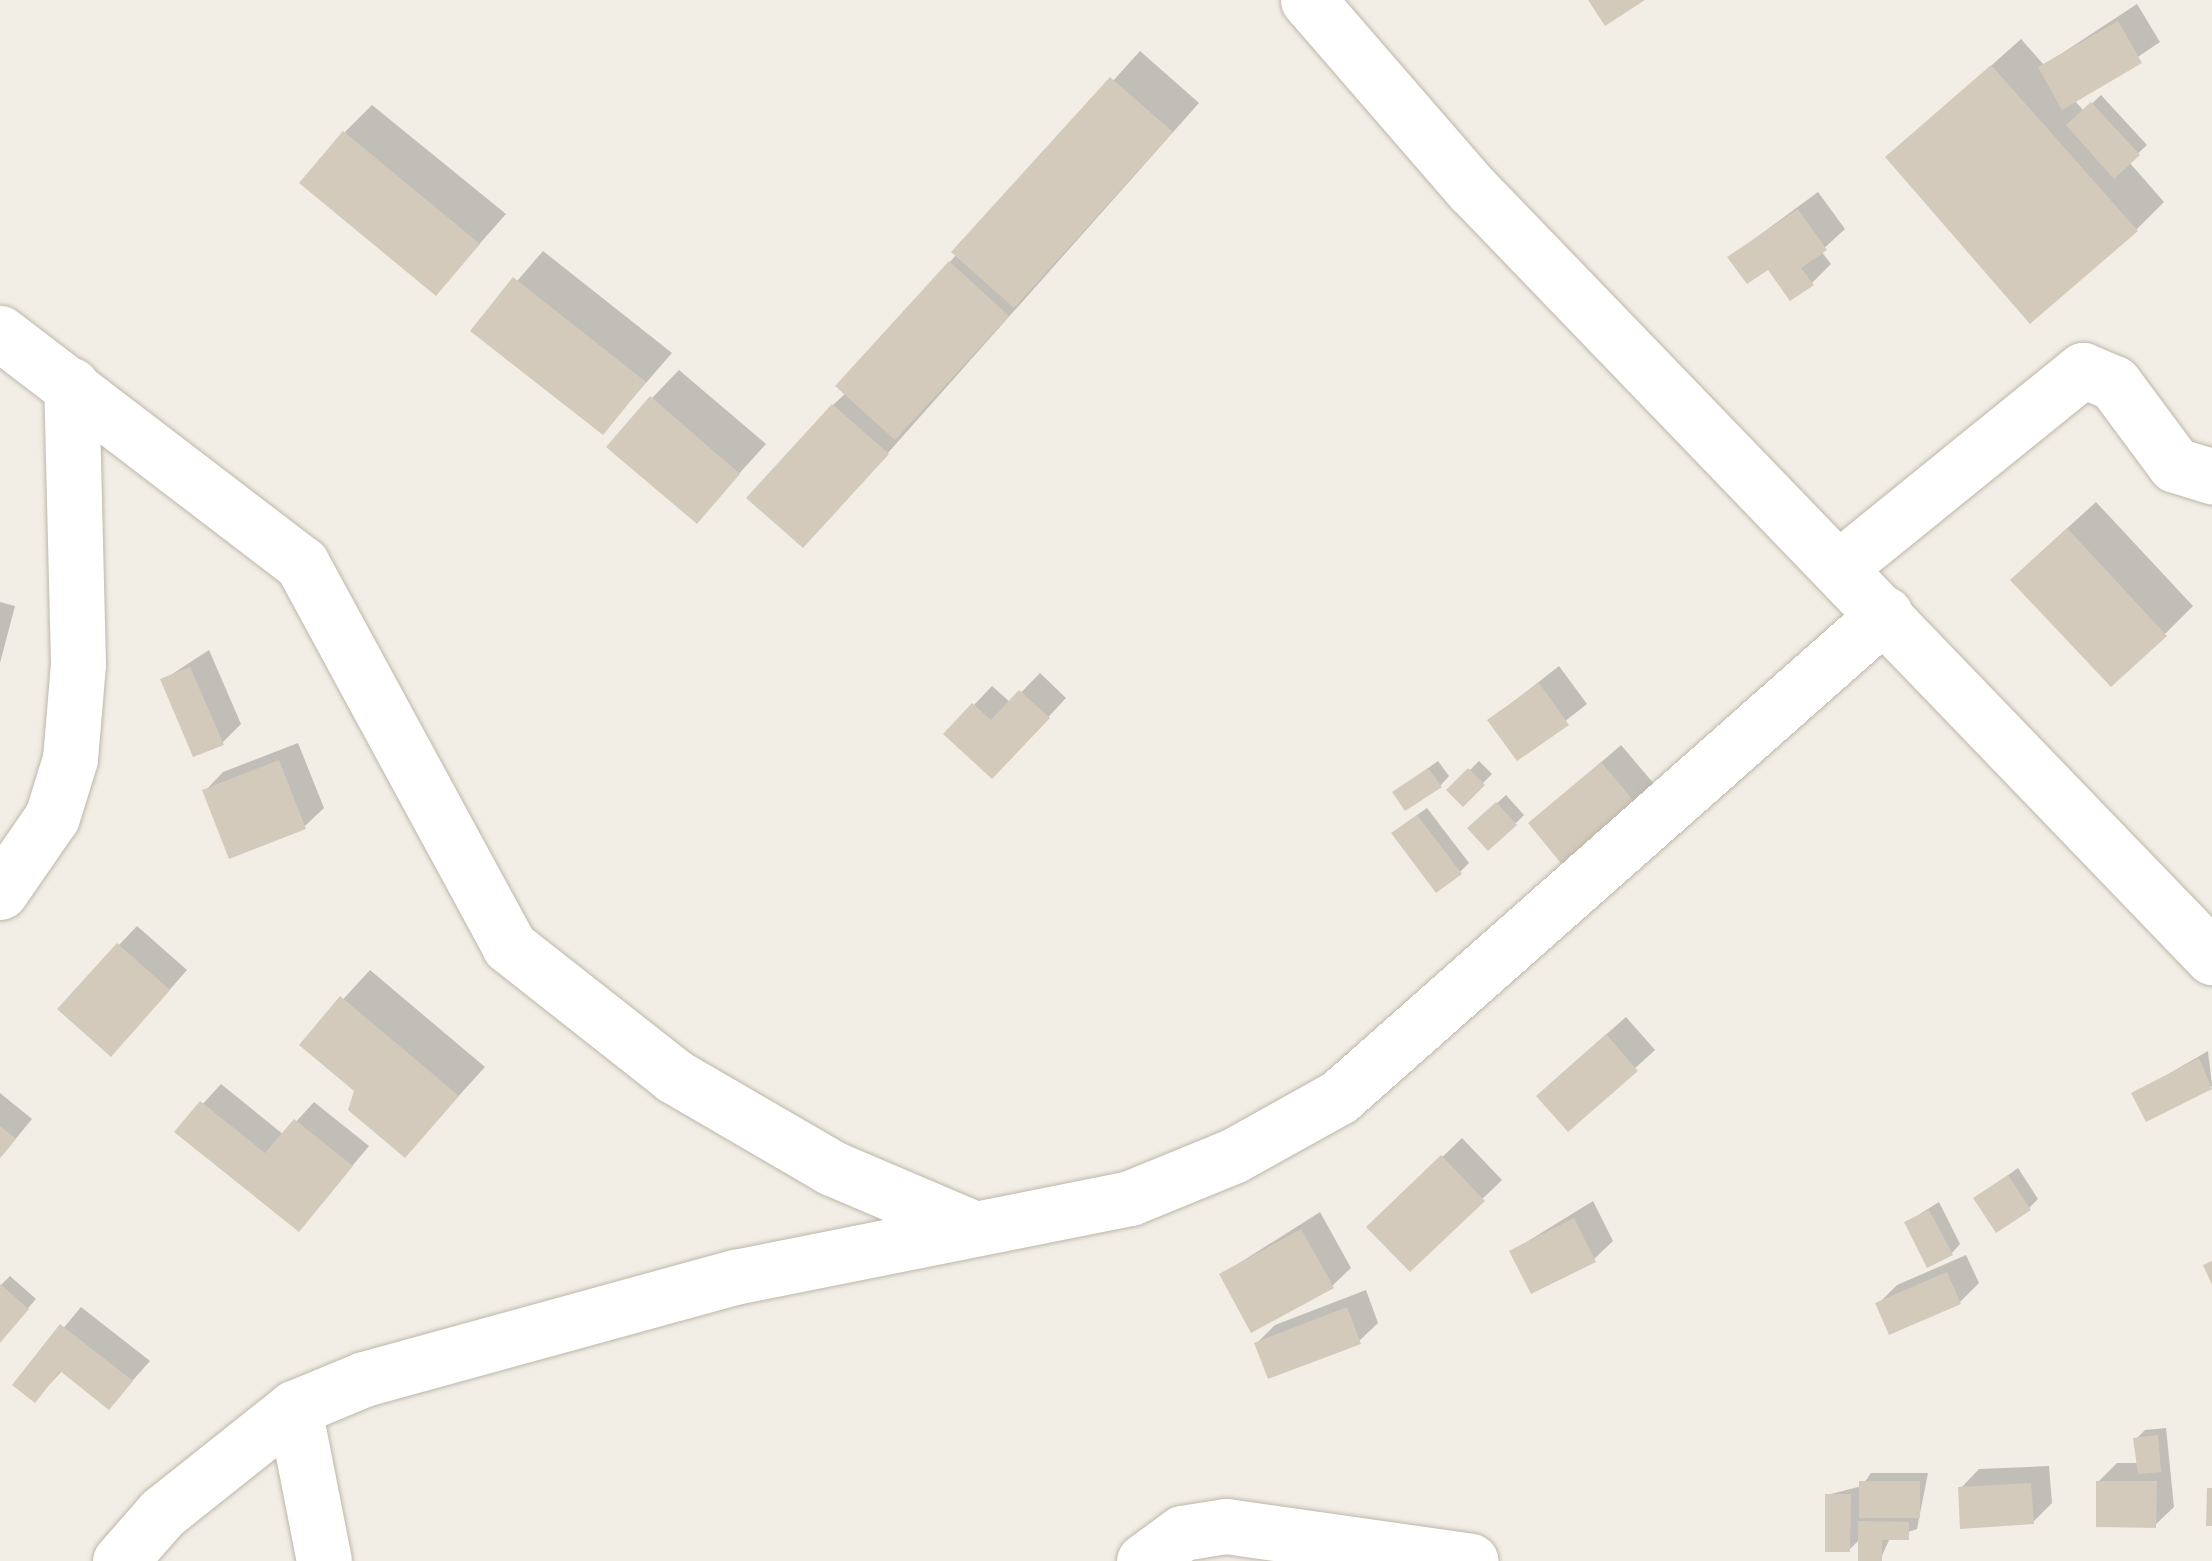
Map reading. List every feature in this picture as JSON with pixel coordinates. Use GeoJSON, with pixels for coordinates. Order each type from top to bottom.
{"type":"FeatureCollection","features":[{"type":"Feature","properties":{"kind":"street"},"geometry":{"type":"LineString","coordinates":[[1308,0],[1472,189],[1842,565],[2212,957]]}},
{"type":"Feature","properties":{"kind":"street"},"geometry":{"type":"LineString","coordinates":[[0,332],[302,564],[509,946],[674,1076],[832,1168],[970,1228]]}},
{"type":"Feature","properties":{"kind":"street"},"geometry":{"type":"LineString","coordinates":[[1842,565],[2083,370],[2114,382],[2175,466],[2212,476]]}},
{"type":"Feature","properties":{"kind":"street"},"geometry":{"type":"LineString","coordinates":[[0,892],[52,817],[70,759],[78,664],[71,385]]}},
{"type":"Feature","properties":{"kind":"street"},"geometry":{"type":"LineString","coordinates":[[120,1561],[162,1514],[294,1408],[364,1379],[734,1277],[1130,1198],[1338,1098],[1885,614]]}},
{"type":"Feature","properties":{"kind":"street"},"geometry":{"type":"LineString","coordinates":[[294,1408],[324,1561]]}},
{"type":"Feature","properties":{"kind":"street"},"geometry":{"type":"LineString","coordinates":[[1144,1561],[1182,1533],[1226,1526],[1471,1561]]}},
{"type":"Feature","properties":{"kind":"building"},"geometry":{"type":"Polygon","coordinates":[[[1588,0],[1645,0],[1605,26],[1588,0]]]}},
{"type":"Feature","properties":{"kind":"building"},"geometry":{"type":"Polygon","coordinates":[[[2118,21],[2142,63],[2062,110],[2038,67],[2118,21]]]}},
{"type":"Feature","properties":{"kind":"building"},"geometry":{"type":"Polygon","coordinates":[[[1991,65],[2138,231],[2030,324],[1885,157],[1991,65]]]}},
{"type":"Feature","properties":{"kind":"building"},"geometry":{"type":"Polygon","coordinates":[[[1110,77],[1173,132],[1014,308],[951,252],[1110,77]]]}},
{"type":"Feature","properties":{"kind":"building"},"geometry":{"type":"Polygon","coordinates":[[[2091,102],[2140,155],[2114,179],[2066,125],[2091,102]]]}},
{"type":"Feature","properties":{"kind":"building"},"geometry":{"type":"Polygon","coordinates":[[[343,131],[480,244],[436,296],[299,183],[343,131]]]}},
{"type":"Feature","properties":{"kind":"building"},"geometry":{"type":"Polygon","coordinates":[[[1798,209],[1827,250],[1801,268],[1814,285],[1790,301],[1768,270],[1747,284],[1727,257],[1798,209]]]}},
{"type":"Feature","properties":{"kind":"building"},"geometry":{"type":"Polygon","coordinates":[[[949,261],[1009,316],[895,440],[835,386],[949,261]]]}},
{"type":"Feature","properties":{"kind":"building"},"geometry":{"type":"Polygon","coordinates":[[[513,277],[646,382],[603,435],[470,331],[513,277]]]}},
{"type":"Feature","properties":{"kind":"building"},"geometry":{"type":"Polygon","coordinates":[[[650,396],[740,474],[697,524],[606,447],[650,396]]]}},
{"type":"Feature","properties":{"kind":"building"},"geometry":{"type":"Polygon","coordinates":[[[832,404],[889,454],[803,548],[746,498],[832,404]]]}},
{"type":"Feature","properties":{"kind":"building"},"geometry":{"type":"Polygon","coordinates":[[[2067,528],[2167,636],[2111,687],[2010,580],[2067,528]]]}},
{"type":"Feature","properties":{"kind":"building"},"geometry":{"type":"Polygon","coordinates":[[[190,667],[224,745],[193,757],[160,679],[190,667]]]}},
{"type":"Feature","properties":{"kind":"building"},"geometry":{"type":"Polygon","coordinates":[[[1539,683],[1569,725],[1517,761],[1487,720],[1539,683]]]}},
{"type":"Feature","properties":{"kind":"building"},"geometry":{"type":"Polygon","coordinates":[[[1019,690],[1050,718],[992,779],[943,734],[972,703],[991,720],[1019,690]]]}},
{"type":"Feature","properties":{"kind":"building"},"geometry":{"type":"Polygon","coordinates":[[[279,760],[306,829],[229,859],[202,790],[279,760]]]}},
{"type":"Feature","properties":{"kind":"building"},"geometry":{"type":"Polygon","coordinates":[[[1601,762],[1638,806],[1564,867],[1528,823],[1601,762]]]}},
{"type":"Feature","properties":{"kind":"building"},"geometry":{"type":"Polygon","coordinates":[[[1428,768],[1442,787],[1405,811],[1392,792],[1428,768]]]}},
{"type":"Feature","properties":{"kind":"building"},"geometry":{"type":"Polygon","coordinates":[[[1468,768],[1485,785],[1463,807],[1446,790],[1468,768]]]}},
{"type":"Feature","properties":{"kind":"building"},"geometry":{"type":"Polygon","coordinates":[[[1496,802],[1517,825],[1488,851],[1467,828],[1496,802]]]}},
{"type":"Feature","properties":{"kind":"building"},"geometry":{"type":"Polygon","coordinates":[[[1417,815],[1462,874],[1436,893],[1391,833],[1417,815]]]}},
{"type":"Feature","properties":{"kind":"building"},"geometry":{"type":"Polygon","coordinates":[[[117,943],[170,990],[111,1057],[57,1009],[117,943]]]}},
{"type":"Feature","properties":{"kind":"building"},"geometry":{"type":"Polygon","coordinates":[[[340,996],[459,1096],[405,1158],[348,1110],[354,1091],[299,1045],[340,996]]]}},
{"type":"Feature","properties":{"kind":"building"},"geometry":{"type":"Polygon","coordinates":[[[1606,1034],[1638,1071],[1568,1132],[1536,1096],[1606,1034]]]}},
{"type":"Feature","properties":{"kind":"building"},"geometry":{"type":"Polygon","coordinates":[[[2199,1058],[2212,1089],[2146,1122],[2131,1093],[2199,1058]]]}},
{"type":"Feature","properties":{"kind":"building"},"geometry":{"type":"Polygon","coordinates":[[[200,1101],[265,1153],[294,1119],[353,1166],[299,1232],[174,1132],[200,1101]]]}},
{"type":"Feature","properties":{"kind":"building"},"geometry":{"type":"Polygon","coordinates":[[[0,1126],[16,1139],[0,1158],[0,1126]]]}},
{"type":"Feature","properties":{"kind":"building"},"geometry":{"type":"Polygon","coordinates":[[[1441,1155],[1485,1201],[1410,1272],[1366,1227],[1441,1155]]]}},
{"type":"Feature","properties":{"kind":"building"},"geometry":{"type":"Polygon","coordinates":[[[2008,1175],[2031,1210],[1996,1233],[1973,1198],[2008,1175]]]}},
{"type":"Feature","properties":{"kind":"building"},"geometry":{"type":"Polygon","coordinates":[[[1929,1210],[1953,1255],[1927,1268],[1904,1222],[1929,1210]]]}},
{"type":"Feature","properties":{"kind":"building"},"geometry":{"type":"Polygon","coordinates":[[[1574,1218],[1596,1262],[1531,1294],[1509,1251],[1574,1218]]]}},
{"type":"Feature","properties":{"kind":"building"},"geometry":{"type":"Polygon","coordinates":[[[1301,1229],[1334,1288],[1251,1333],[1219,1274],[1301,1229]]]}},
{"type":"Feature","properties":{"kind":"building"},"geometry":{"type":"Polygon","coordinates":[[[2212,1261],[2212,1285],[2203,1265],[2212,1261]]]}},
{"type":"Feature","properties":{"kind":"building"},"geometry":{"type":"Polygon","coordinates":[[[1947,1272],[1961,1304],[1889,1335],[1875,1303],[1947,1272]]]}},
{"type":"Feature","properties":{"kind":"building"},"geometry":{"type":"Polygon","coordinates":[[[0,1284],[29,1309],[0,1343],[0,1284]]]}},
{"type":"Feature","properties":{"kind":"building"},"geometry":{"type":"Polygon","coordinates":[[[1347,1307],[1361,1344],[1268,1379],[1254,1343],[1347,1307]]]}},
{"type":"Feature","properties":{"kind":"building"},"geometry":{"type":"Polygon","coordinates":[[[60,1324],[133,1381],[109,1410],[60,1371],[35,1403],[12,1385],[60,1324]]]}},
{"type":"Feature","properties":{"kind":"building"},"geometry":{"type":"Polygon","coordinates":[[[2158,1435],[2161,1472],[2138,1474],[2133,1438],[2158,1435]]]}},
{"type":"Feature","properties":{"kind":"building"},"geometry":{"type":"Polygon","coordinates":[[[1859,1481],[1920,1481],[1920,1518],[1859,1518],[1859,1481]]]}},
{"type":"Feature","properties":{"kind":"building"},"geometry":{"type":"Polygon","coordinates":[[[2096,1481],[2157,1481],[2156,1528],[2096,1527],[2096,1481]]]}},
{"type":"Feature","properties":{"kind":"building"},"geometry":{"type":"Polygon","coordinates":[[[2031,1483],[2034,1524],[1960,1529],[1958,1487],[2031,1483]]]}},
{"type":"Feature","properties":{"kind":"building"},"geometry":{"type":"Polygon","coordinates":[[[2207,1488],[2212,1488],[2212,1526],[2206,1526],[2207,1488]]]}},
{"type":"Feature","properties":{"kind":"building"},"geometry":{"type":"Polygon","coordinates":[[[1825,1494],[1851,1494],[1850,1552],[1825,1552],[1825,1494]]]}},
{"type":"Feature","properties":{"kind":"building"},"geometry":{"type":"Polygon","coordinates":[[[1858,1521],[1909,1522],[1909,1540],[1882,1540],[1882,1561],[1858,1561],[1858,1521]]]}}]}
